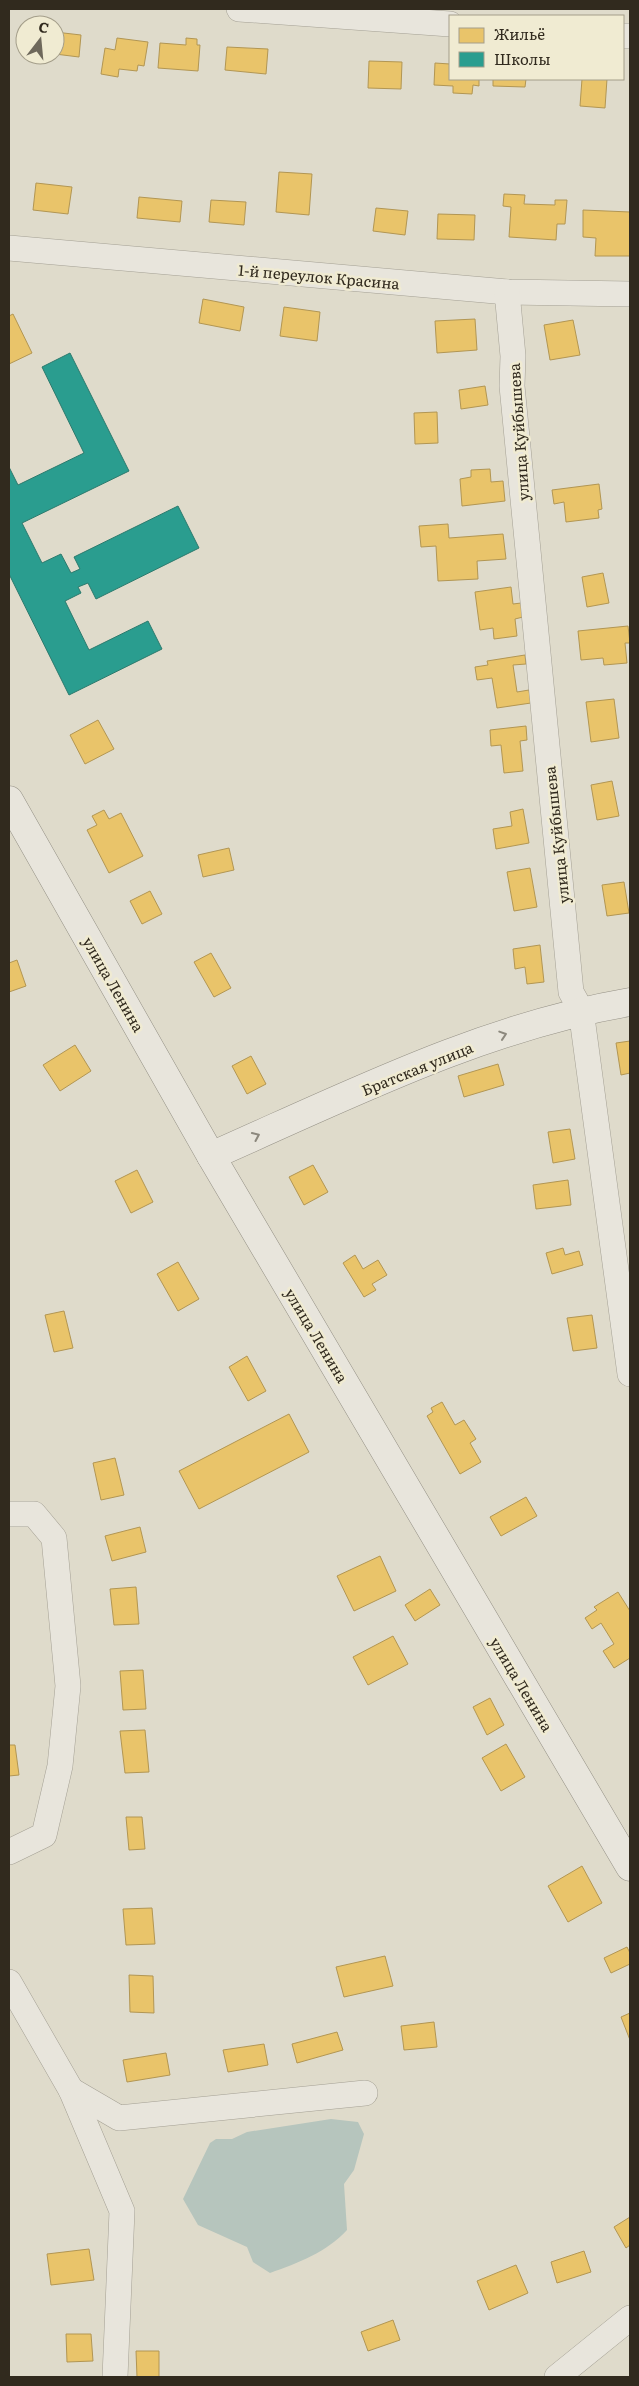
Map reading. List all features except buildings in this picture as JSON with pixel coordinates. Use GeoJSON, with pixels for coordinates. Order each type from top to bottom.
{"type":"FeatureCollection","features":[{"type":"Feature","properties":{"kind":"main road","name":"улица Ленина"},"geometry":{"type":"LineString","coordinates":[[9,800],[211,1156],[630,1867]]}},
{"type":"Feature","properties":{"kind":"main road","name":"Братская улица"},"geometry":{"type":"LineString","coordinates":[[211,1156],[431,1059],[581,1010],[630,1002]]}},
{"type":"Feature","properties":{"kind":"street"},"geometry":{"type":"LineString","coordinates":[[239,9],[449,24]]}},
{"type":"Feature","properties":{"kind":"street","name":"1-й переулок Красина"},"geometry":{"type":"LineString","coordinates":[[9,248],[507,292],[630,294]]}},
{"type":"Feature","properties":{"kind":"street","name":"улица Куйбышева"},"geometry":{"type":"LineString","coordinates":[[507,292],[513,396],[571,992],[581,1010],[630,1374]]}},
{"type":"Feature","properties":{"kind":"street"},"geometry":{"type":"LineString","coordinates":[[9,1514],[34,1514],[54,1538],[68,1686],[60,1766],[44,1836],[9,1852]]}},
{"type":"Feature","properties":{"kind":"street"},"geometry":{"type":"LineString","coordinates":[[9,1982],[71,2090],[122,2211],[115,2377]]}},
{"type":"Feature","properties":{"kind":"street"},"geometry":{"type":"LineString","coordinates":[[71,2090],[118,2118],[366,2092]]}},
{"type":"Feature","properties":{"kind":"street"},"geometry":{"type":"LineString","coordinates":[[557,2377],[630,2318]]}},
{"type":"Feature","properties":{"kind":"shaded area"},"geometry":{"type":"Polygon","coordinates":[[[331,2119],[358,2122],[364,2134],[354,2170],[344,2184],[347,2230],[339,2238],[312,2256],[270,2273],[253,2262],[247,2247],[198,2225],[183,2199],[210,2143],[216,2139],[232,2139],[247,2132],[331,2119]]]}}]}
